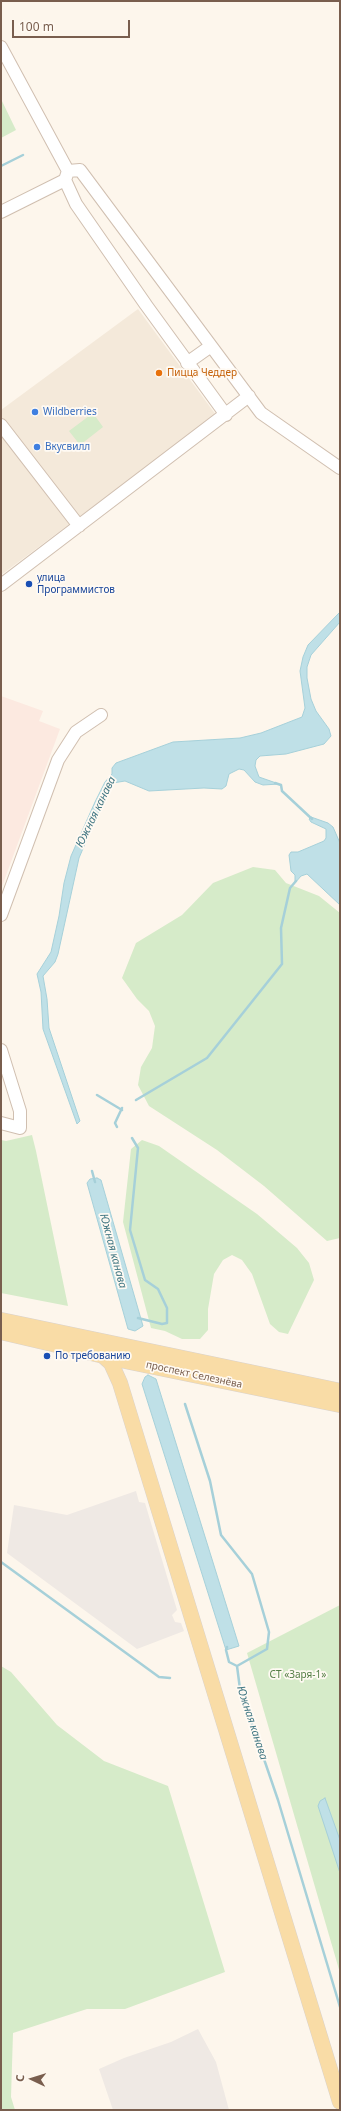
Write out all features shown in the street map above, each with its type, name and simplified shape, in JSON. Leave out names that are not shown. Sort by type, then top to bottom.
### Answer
[{"type":"main road","name":"проспект Селезнёва","points":[[1,1320],[340,1391]]},
{"type":"main road","name":"проспект Селезнёва","points":[[1,1332],[130,1362],[340,1405]]},
{"type":"main road","points":[[102,1355],[111,1363],[119,1379],[340,2102]]},
{"type":"main road","points":[[119,1379],[123,1367],[130,1362]]},
{"type":"street","points":[[1,47],[71,174],[211,346],[261,413],[340,468]]},
{"type":"street","points":[[1,212],[71,174]]},
{"type":"street","points":[[71,174],[76,204],[187,363],[226,415]]},
{"type":"street","points":[[187,363],[211,346]]},
{"type":"street","points":[[1,585],[249,396]]},
{"type":"street","points":[[1,425],[79,526]]},
{"type":"street","points":[[1,915],[58,760],[76,732],[101,715]]},
{"type":"street","points":[[1,1050],[20,1111],[20,1128],[1,1123]]},
{"type":"shaded area","points":[[138,309],[216,415],[1,575],[1,410]]},
{"type":"shaded area","points":[[1,696],[43,711],[39,721],[60,729],[1,889]]},
{"type":"shaded area","points":[[136,1491],[139,1502],[145,1503],[177,1610],[172,1615],[175,1622],[181,1623],[184,1631],[137,1649],[7,1553],[14,1505],[67,1515]]},
{"type":"shaded area","points":[[198,2029],[216,2062],[229,2110],[113,2110],[99,2069],[124,2058],[171,2042]]},
{"type":"green space","points":[[1,99],[16,130],[1,138]]},
{"type":"green space","points":[[93,413],[103,427],[80,445],[69,431]]},
{"type":"green space","points":[[253,867],[275,870],[286,883],[319,896],[340,913],[340,1238],[327,1241],[264,1186],[217,1150],[149,1106],[138,1085],[141,1067],[152,1048],[155,1026],[149,1011],[137,999],[122,978],[136,943],[182,915],[213,883]]},
{"type":"green space","points":[[32,1135],[68,1306],[1,1293],[1,1140],[6,1141]]},
{"type":"green space","points":[[142,1140],[159,1146],[257,1214],[297,1248],[309,1263],[314,1280],[288,1334],[279,1332],[270,1324],[252,1274],[242,1260],[232,1255],[223,1260],[214,1274],[208,1309],[208,1330],[200,1339],[182,1339],[165,1331],[151,1328],[123,1222],[131,1149]]},
{"type":"green space","name":"СТ «Заря-1»","points":[[340,1605],[340,1973],[247,1653]]},
{"type":"green space","points":[[1,1666],[11,1672],[57,1725],[104,1761],[168,1786],[225,1972],[125,2009],[87,2009],[13,2033],[11,2097],[15,2110],[1,2110]]},
{"type":"water","points":[[340,612],[340,622],[311,655],[307,667],[307,678],[311,699],[316,711],[329,729],[331,736],[324,744],[286,754],[260,756],[256,760],[255,766],[259,777],[279,784],[263,785],[255,782],[244,770],[239,769],[229,774],[226,786],[222,789],[204,788],[149,791],[125,781],[113,783],[109,787],[79,858],[58,954],[55,962],[43,976],[47,999],[49,1028],[80,1121],[77,1124],[43,1029],[41,992],[37,974],[51,952],[64,883],[71,856],[105,782],[112,774],[112,768],[116,763],[173,742],[240,738],[261,733],[302,717],[305,708],[300,671],[303,657],[308,645]]},
{"type":"water","points":[[311,817],[328,823],[333,827],[340,843],[340,905],[307,874],[301,876],[295,883],[295,875],[291,871],[289,855],[291,852],[298,852],[324,841],[326,838],[326,829],[311,822],[309,819]]},
{"type":"water","points":[[97,1178],[101,1180],[143,1326],[135,1331],[128,1329],[87,1183],[90,1179]]},
{"type":"water","points":[[148,1375],[156,1379],[239,1646],[226,1650],[142,1384],[145,1377]]},
{"type":"water","points":[[325,1798],[340,1840],[340,1873],[318,1806],[320,1801]]},
{"type":"waterway","points":[[1,166],[23,155]]},
{"type":"waterway","points":[[275,783],[281,785],[282,791],[312,819]]},
{"type":"waterway","points":[[136,1100],[207,1058],[282,964],[281,928],[290,888],[296,881]]},
{"type":"waterway","points":[[97,1095],[122,1110]]},
{"type":"waterway","points":[[117,1127],[115,1123],[122,1108]]},
{"type":"waterway","points":[[132,1138],[138,1148],[130,1230],[145,1280],[158,1289],[167,1308],[167,1323],[162,1324],[138,1318]]},
{"type":"waterway","name":"Южная канава","points":[[92,1171],[95,1182]]},
{"type":"waterway","points":[[185,1404],[210,1481],[221,1535],[252,1574],[269,1632],[267,1649],[237,1666]]},
{"type":"waterway","points":[[1,1562],[159,1677],[170,1678]]},
{"type":"waterway","name":"Южная канава","points":[[227,1647],[226,1650],[229,1662],[237,1666],[240,1689],[278,1800],[340,2007]]},
{"type":"place","name":"Пицца Чеддер","points":[[159,373]]},
{"type":"place","name":"Wildberries","points":[[35,412]]},
{"type":"place","name":"Вкусвилл","points":[[37,447]]},
{"type":"place","name":"улица Программистов","points":[[29,584]]},
{"type":"place","name":"По требованию","points":[[47,1356]]}]
